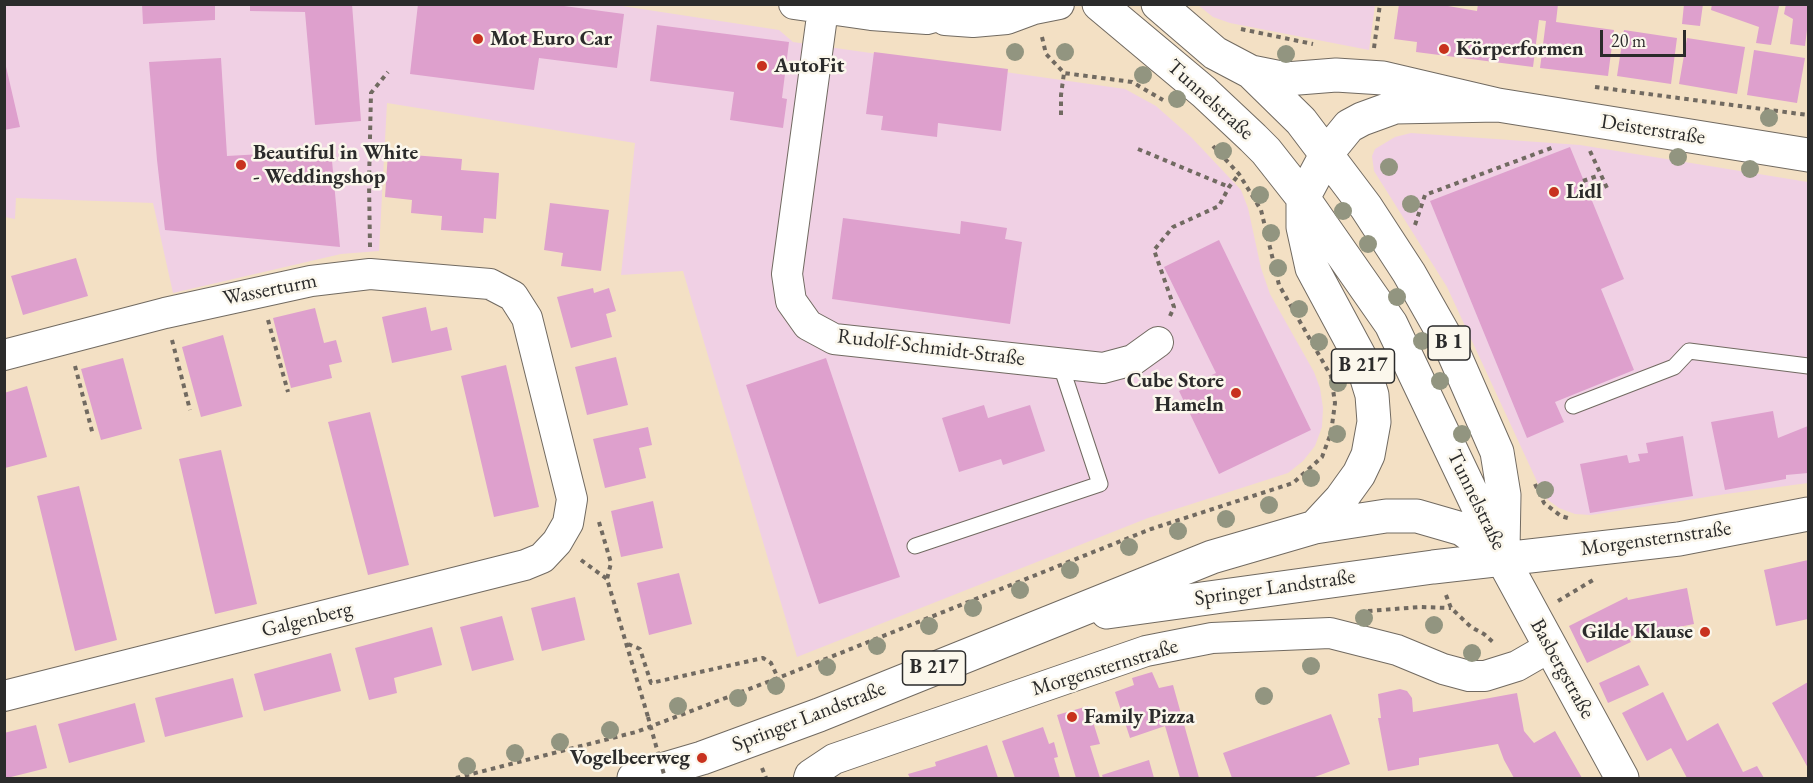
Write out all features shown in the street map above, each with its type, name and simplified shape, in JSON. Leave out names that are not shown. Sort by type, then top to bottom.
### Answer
[{"type":"main road","name":"Tunnelstraße","points":[[1099,4],[1204,92],[1266,151],[1303,198],[1391,324],[1502,558]]},
{"type":"main road","name":"Tunnelstraße","points":[[1158,4],[1215,53],[1251,72],[1301,120],[1366,207],[1403,264],[1451,347],[1497,452],[1504,495],[1502,558]]},
{"type":"main road","name":"Deisterstraße","points":[[1251,72],[1286,79],[1336,75],[1383,78],[1498,105],[1809,155]]},
{"type":"main road","name":"Deisterstraße","points":[[1303,198],[1327,153],[1349,126],[1362,119],[1395,107],[1498,105]]},
{"type":"main road","name":"B 217","points":[[1303,198],[1303,227],[1312,268],[1361,359],[1372,395],[1374,422],[1368,455],[1359,474],[1341,500],[1315,527]]},
{"type":"main road","name":"Morgensternstraße","points":[[1502,558],[1688,537],[1809,513]]},
{"type":"main road","name":"B 217","points":[[1315,527],[1386,516],[1417,516],[1462,529],[1502,558]]},
{"type":"main road","name":"Springer Landstraße","points":[[634,778],[702,758],[808,719],[1212,557],[1315,527]]},
{"type":"main road","name":"Springer Landstraße","points":[[1049,621],[1186,600],[1502,558]]},
{"type":"main road","name":"Basbergstraße","points":[[1502,558],[1623,778]]},
{"type":"street","points":[[871,15],[900,4]]},
{"type":"street","points":[[927,19],[961,10],[971,4]]},
{"type":"street","points":[[808,7],[871,15],[973,22],[1007,19],[1046,7]]},
{"type":"street","name":"Rudolf-Schmidt-Straße","points":[[808,7],[787,274],[791,301],[808,325],[834,339],[1103,368],[1133,360],[1158,342]]},
{"type":"street","name":"Wasserturm","points":[[4,355],[260,291],[311,281],[370,274],[490,284],[513,296],[527,318]]},
{"type":"street","name":"Galgenberg","points":[[4,696],[525,566],[542,558],[557,542],[568,523],[572,499],[527,318]]},
{"type":"street","name":"Morgensternstraße","points":[[809,778],[834,759],[1146,651],[1212,638],[1330,633],[1397,650],[1443,669],[1469,676],[1485,676],[1517,666],[1550,647]]},
{"type":"lane","points":[[1573,406],[1674,367],[1689,351],[1808,365]]},
{"type":"lane","points":[[915,546],[1100,484],[1060,363]]},
{"type":"path","points":[[1370,77],[1380,4]]},
{"type":"path","points":[[1046,7],[1046,54],[1064,74],[1132,82],[1168,104]]},
{"type":"path","points":[[1238,29],[1314,45]]},
{"type":"path","points":[[370,274],[371,93],[388,72]]},
{"type":"path","points":[[1061,115],[1064,74]]},
{"type":"path","points":[[456,778],[636,732],[778,678],[1151,529],[1293,483],[1322,457],[1332,432],[1335,403],[1331,375],[1279,285],[1261,210],[1239,174],[1210,143]]},
{"type":"path","points":[[1414,229],[1425,195],[1556,146]]},
{"type":"path","points":[[1138,149],[1229,188]]},
{"type":"path","points":[[1158,342],[1174,307],[1154,250],[1173,227],[1219,206],[1239,174]]},
{"type":"path","points":[[1584,181],[1600,175]]},
{"type":"path","points":[[260,291],[288,392]]},
{"type":"path","points":[[165,314],[190,410]]},
{"type":"path","points":[[68,339],[93,435]]},
{"type":"path","points":[[1530,474],[1544,503],[1561,516],[1574,520]]},
{"type":"path","points":[[572,499],[597,516],[610,563],[607,579],[628,643],[665,778]]},
{"type":"path","points":[[557,542],[607,579]]},
{"type":"path","points":[[1433,567],[1452,608],[1471,627],[1484,634],[1495,644]]},
{"type":"path","points":[[1533,616],[1600,577]]},
{"type":"path","points":[[628,643],[640,649],[651,683],[763,658],[771,663],[778,678]]},
{"type":"shaded area","points":[[609,4],[779,30],[793,42],[1125,89],[1156,106],[1191,137],[1241,190],[1248,208],[1261,268],[1270,294],[1314,372],[1320,388],[1323,408],[1322,427],[1315,446],[1303,461],[1288,473],[1148,518],[797,657],[683,271],[621,275],[635,143],[387,103],[379,251],[341,254],[173,293],[153,203],[16,198],[15,219],[5,217],[5,5]]},
{"type":"shaded area","points":[[1198,5],[1375,5],[1369,50],[1230,23],[1213,17]]},
{"type":"shaded area","points":[[1411,133],[1580,145],[1808,182],[1808,483],[1591,515],[1575,514],[1559,508],[1548,500],[1540,488],[1447,287],[1374,171],[1372,156],[1375,149],[1395,137]]},
{"type":"building","points":[[142,4],[215,4],[215,20],[143,24]]},
{"type":"building","points":[[250,4],[352,4],[361,121],[315,125],[305,12],[250,11]]},
{"type":"building","points":[[418,4],[549,4],[624,14],[617,68],[539,58],[534,90],[410,74]]},
{"type":"building","points":[[1399,4],[1448,4],[1448,6],[1477,11],[1478,4],[1558,4],[1556,22],[1614,30],[1608,76],[1540,68],[1546,21],[1539,20],[1533,67],[1416,52],[1417,42],[1394,39]]},
{"type":"building","points":[[1684,4],[1703,4],[1700,26],[1682,24]]},
{"type":"building","points":[[1712,4],[1779,6],[1771,45],[1756,43],[1759,27],[1711,10]]},
{"type":"building","points":[[1786,4],[1808,4],[1805,46],[1790,44],[1793,19],[1784,14]]},
{"type":"building","points":[[657,25],[789,42],[782,98],[787,99],[783,128],[730,120],[734,92],[650,81]]},
{"type":"building","points":[[1624,30],[1677,38],[1671,84],[1617,76]]},
{"type":"building","points":[[1687,38],[1745,47],[1737,94],[1679,84]]},
{"type":"building","points":[[1754,50],[1805,58],[1797,103],[1747,95]]},
{"type":"building","points":[[874,52],[1008,69],[1001,131],[938,123],[937,137],[881,130],[883,116],[866,114]]},
{"type":"building","points":[[4,58],[20,127],[4,130]]},
{"type":"building","points":[[221,58],[227,156],[331,150],[340,247],[165,230],[149,62]]},
{"type":"building","points":[[1570,147],[1624,279],[1601,289],[1634,370],[1555,402],[1564,422],[1527,438],[1430,201]]},
{"type":"building","points":[[388,153],[462,159],[461,170],[499,173],[496,219],[484,218],[483,233],[441,230],[442,216],[411,213],[412,200],[385,197]]},
{"type":"building","points":[[550,203],[609,210],[601,271],[561,266],[563,253],[544,250]]},
{"type":"building","points":[[843,218],[960,234],[961,221],[1007,228],[1005,239],[1022,242],[1010,324],[832,299]]},
{"type":"building","points":[[1219,240],[1311,430],[1219,474],[1179,391],[1216,373],[1164,267]]},
{"type":"building","points":[[76,258],[88,296],[23,315],[11,276]]},
{"type":"building","points":[[593,288],[594,293],[609,288],[616,311],[606,314],[612,337],[571,348],[557,297]]},
{"type":"building","points":[[426,307],[431,331],[447,327],[452,350],[392,363],[382,317]]},
{"type":"building","points":[[315,308],[324,343],[336,340],[342,362],[329,365],[332,378],[291,388],[273,318]]},
{"type":"building","points":[[223,335],[242,406],[201,417],[182,347]]},
{"type":"building","points":[[616,357],[628,405],[587,415],[575,367]]},
{"type":"building","points":[[123,358],[142,429],[101,440],[81,369]]},
{"type":"building","points":[[826,358],[900,577],[819,604],[746,385]]},
{"type":"building","points":[[506,365],[539,507],[494,517],[461,376]]},
{"type":"building","points":[[27,386],[47,457],[5,468],[4,393]]},
{"type":"building","points":[[984,405],[988,418],[1030,405],[1045,451],[1003,465],[1001,459],[959,472],[942,418]]},
{"type":"building","points":[[1773,411],[1778,438],[1808,426],[1808,473],[1786,475],[1786,479],[1725,490],[1711,422]]},
{"type":"building","points":[[370,412],[409,565],[368,575],[328,422]]},
{"type":"building","points":[[648,427],[652,445],[639,448],[646,478],[605,488],[593,439]]},
{"type":"building","points":[[1683,436],[1693,496],[1590,513],[1580,464],[1627,455],[1629,463],[1640,461],[1638,454],[1648,453],[1646,443]]},
{"type":"building","points":[[221,450],[257,604],[215,614],[179,459]]},
{"type":"building","points":[[79,486],[117,640],[75,651],[37,496]]},
{"type":"building","points":[[653,501],[663,548],[621,557],[611,511]]},
{"type":"building","points":[[1808,560],[1808,619],[1776,626],[1764,570]]},
{"type":"building","points":[[679,573],[692,624],[649,635],[637,583]]},
{"type":"building","points":[[1687,588],[1694,624],[1628,637],[1631,642],[1587,663],[1569,626],[1627,597],[1628,600]]},
{"type":"building","points":[[575,597],[585,640],[542,651],[531,608]]},
{"type":"building","points":[[502,616],[514,660],[472,671],[460,627]]},
{"type":"building","points":[[432,627],[442,665],[394,678],[397,693],[369,700],[355,648]]},
{"type":"building","points":[[331,653],[341,691],[264,711],[254,674]]},
{"type":"building","points":[[1639,665],[1649,685],[1608,703],[1599,683]]},
{"type":"building","points":[[1152,672],[1159,688],[1173,685],[1199,778],[1180,778],[1165,726],[1130,738],[1115,692],[1134,685],[1132,678]]},
{"type":"building","points":[[233,678],[243,717],[165,737],[155,698]]},
{"type":"building","points":[[1808,682],[1808,768],[1772,703]]},
{"type":"building","points":[[1400,689],[1407,691],[1412,698],[1413,712],[1517,693],[1524,731],[1534,743],[1555,731],[1582,778],[1514,778],[1498,744],[1419,758],[1419,765],[1388,771],[1378,718],[1381,718],[1378,694]]},
{"type":"building","points":[[1663,692],[1687,741],[1718,723],[1743,772],[1757,766],[1764,778],[1687,778],[1671,748],[1647,761],[1622,713]]},
{"type":"building","points":[[135,703],[145,742],[69,763],[58,724]]},
{"type":"building","points":[[1088,706],[1100,744],[1090,746],[1100,778],[1076,778],[1057,715]]},
{"type":"building","points":[[1331,714],[1350,764],[1312,778],[1232,778],[1223,753]]},
{"type":"building","points":[[36,725],[47,768],[7,778],[4,776],[4,733]]},
{"type":"building","points":[[1043,727],[1049,744],[1054,742],[1058,757],[1054,758],[1060,778],[1015,778],[1002,741]]},
{"type":"building","points":[[987,745],[998,778],[910,778],[908,774],[936,766],[935,762]]},
{"type":"building","points":[[1149,760],[1154,778],[1103,778],[1102,775]]},
{"type":"place","name":"Mot Euro Car","points":[[478,39]]},
{"type":"place","name":"Körperformen","points":[[1444,49]]},
{"type":"place","name":"AutoFit","points":[[762,66]]},
{"type":"place","name":"Beautiful in White - Weddingshop","points":[[241,165]]},
{"type":"place","name":"Lidl","points":[[1554,192]]},
{"type":"place","name":"Cube Store Hameln","points":[[1236,393]]},
{"type":"place","name":"Gilde Klause","points":[[1705,632]]},
{"type":"place","name":"Family Pizza","points":[[1072,717]]},
{"type":"place","name":"Vogelbeerweg","points":[[702,758]]}]
